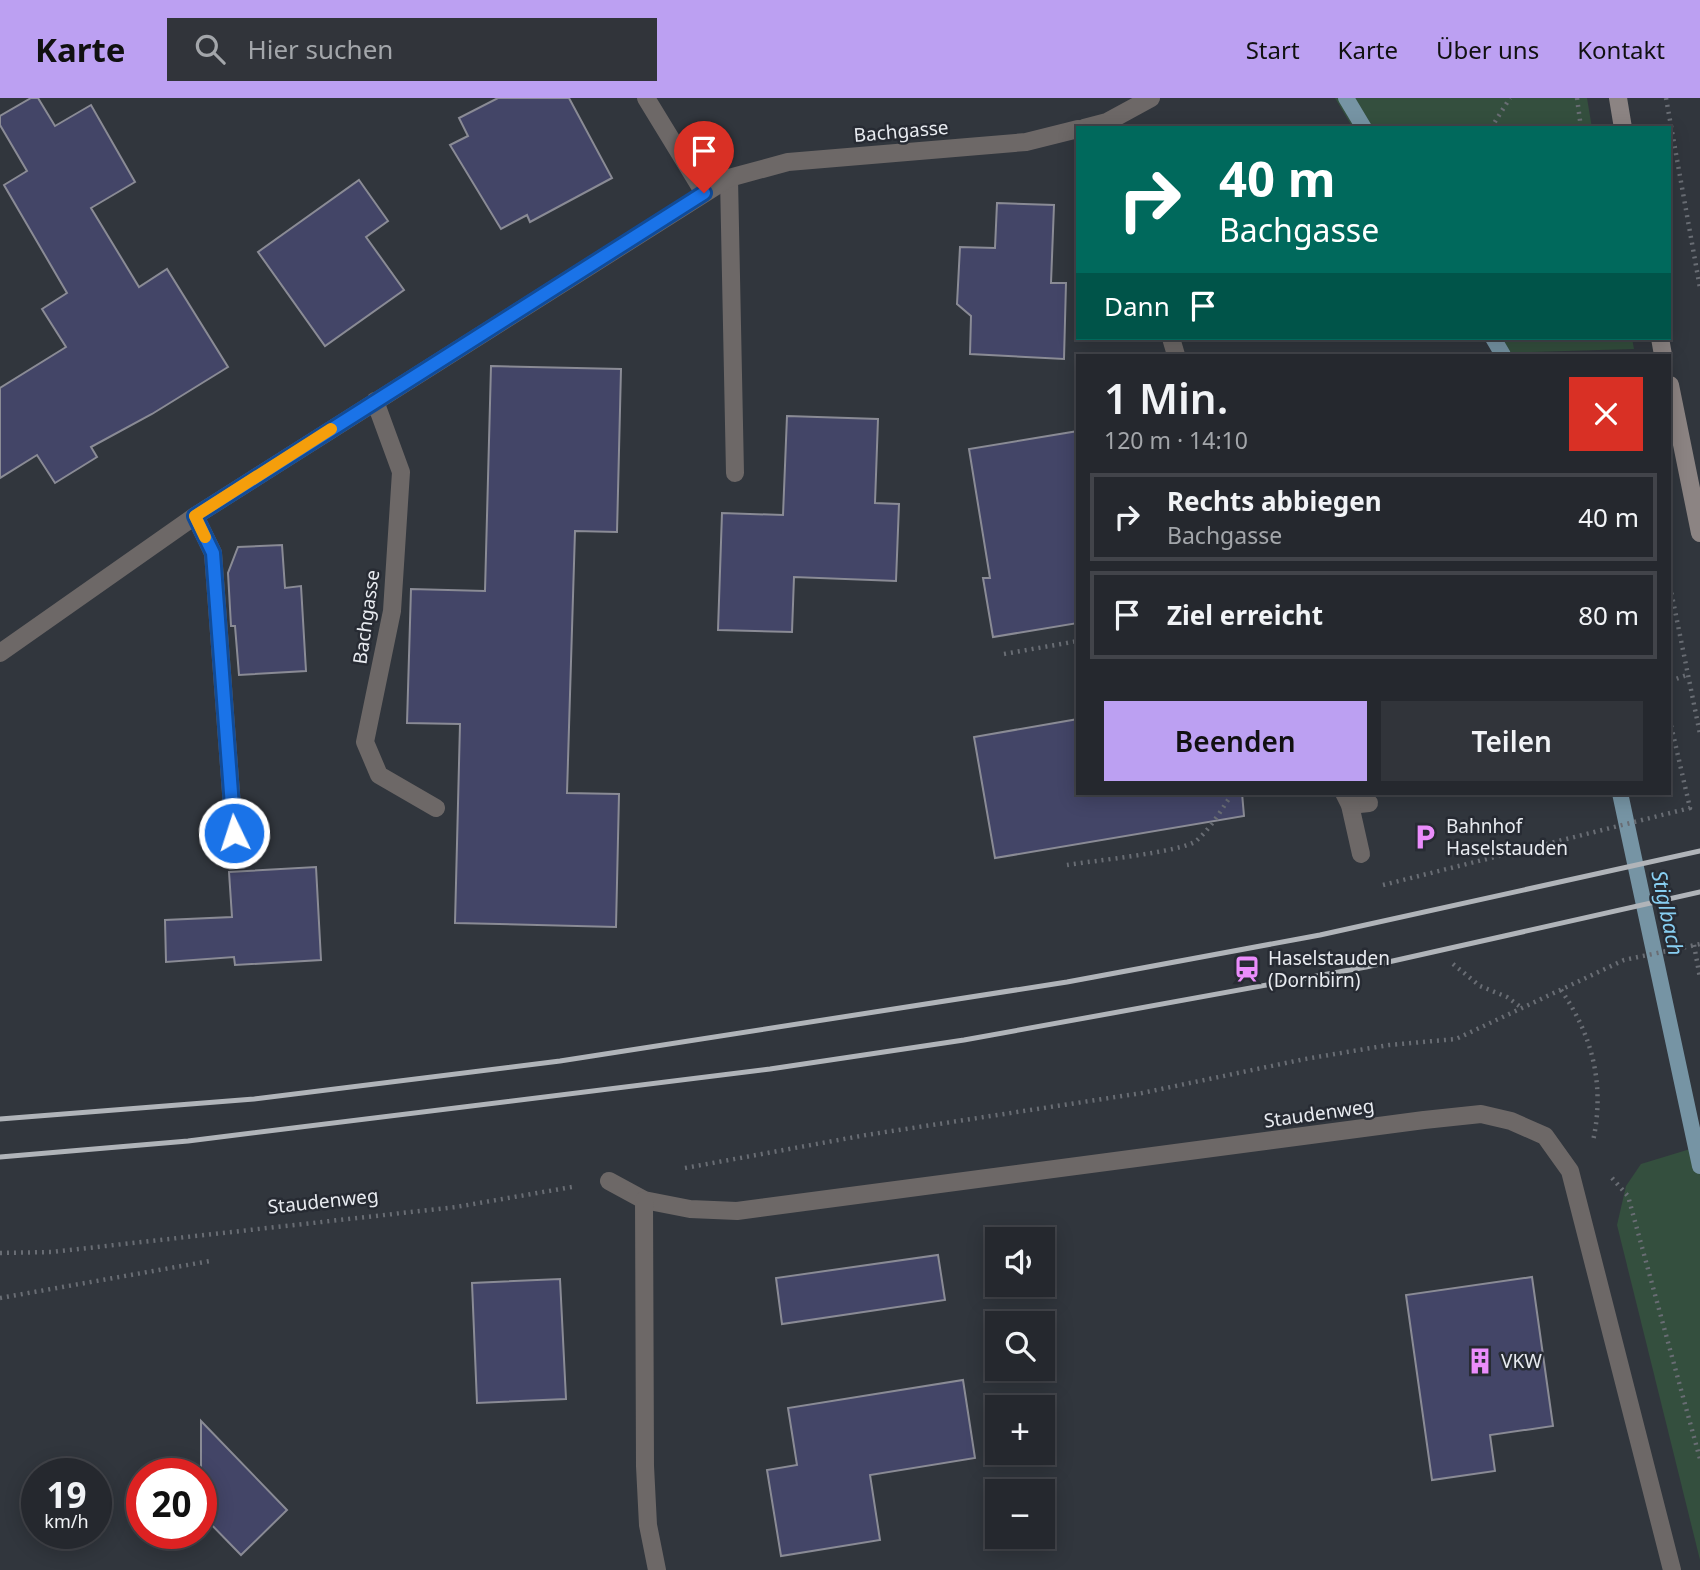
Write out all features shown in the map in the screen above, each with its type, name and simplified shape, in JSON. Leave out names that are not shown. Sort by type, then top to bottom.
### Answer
[{"type":"main road","points":[[1618,98],[1623,126]]},
{"type":"main road","points":[[1671,390],[1700,533]]},
{"type":"street","points":[[646,98],[704,193]]},
{"type":"street","points":[[1108,125],[1151,98]]},
{"type":"street","name":"Bachgasse","points":[[0,653],[195,516],[729,178],[788,162],[1026,142],[1076,130]]},
{"type":"street","points":[[729,178],[735,473]]},
{"type":"street","name":"Bachgasse","points":[[375,401],[401,472],[392,611],[365,742],[379,775],[436,808]]},
{"type":"street","points":[[195,516],[213,553],[234,833]]},
{"type":"street","points":[[1361,854],[1347,799],[1369,803]]},
{"type":"street","name":"Staudenweg","points":[[609,1181],[644,1200],[690,1209],[737,1211],[1481,1114],[1511,1121],[1545,1136],[1570,1171],[1672,1570]]},
{"type":"street","points":[[644,1200],[645,1466],[648,1525],[656,1570]]},
{"type":"path","points":[[1493,126],[1510,98]]},
{"type":"path","points":[[1577,98],[1581,126]]},
{"type":"path","points":[[1666,98],[1700,288]]},
{"type":"path","points":[[1671,591],[1700,734]]},
{"type":"path","points":[[1004,654],[1076,641]]},
{"type":"path","points":[[1671,681],[1687,675]]},
{"type":"path","points":[[1382,885],[1690,808],[1671,725]]},
{"type":"path","points":[[1067,865],[1184,847],[1194,842],[1220,812],[1230,795]]},
{"type":"path","points":[[677,1170],[866,1135],[1142,1093],[1388,1045],[1456,1039],[1624,960],[1697,945],[1700,978]]},
{"type":"path","points":[[1453,964],[1480,986],[1507,997],[1522,1008]]},
{"type":"path","points":[[1561,990],[1577,1012],[1595,1060],[1598,1117],[1590,1154],[1570,1171]]},
{"type":"path","points":[[1590,1154],[1628,1196],[1700,1459]]},
{"type":"path","name":"Staudenweg","points":[[0,1253],[52,1252],[456,1207],[609,1181]]},
{"type":"path","points":[[0,1298],[210,1261]]},
{"type":"green space","points":[[1335,98],[1587,98],[1592,126],[1352,126]]},
{"type":"green space","points":[[1486,340],[1632,340],[1634,349],[1494,353]]},
{"type":"green space","points":[[1700,1146],[1700,1560],[1617,1225],[1626,1186],[1641,1164]]},
{"type":"building","points":[[31,98],[38,98],[55,126],[91,105],[135,182],[91,208],[139,287],[167,269],[228,367],[152,414],[91,447],[97,457],[55,483],[37,455],[0,478],[0,388],[66,347],[42,309],[67,293],[4,185],[27,171],[0,125],[0,116]]},
{"type":"building","points":[[498,98],[569,98],[612,178],[530,222],[527,215],[501,229],[450,145],[468,136],[459,118]]},
{"type":"building","points":[[359,180],[388,221],[366,237],[404,290],[325,346],[258,252]]},
{"type":"building","points":[[997,203],[1054,205],[1051,283],[1066,283],[1064,359],[970,354],[971,316],[957,304],[960,247],[995,248]]},
{"type":"building","points":[[491,366],[621,369],[617,532],[575,531],[567,793],[619,794],[616,927],[455,923],[460,724],[407,723],[411,589],[485,591]]},
{"type":"building","points":[[787,416],[878,419],[875,503],[899,504],[896,581],[794,577],[792,632],[718,630],[722,513],[783,515]]},
{"type":"building","points":[[1076,431],[1076,623],[993,637],[983,578],[990,578],[969,449]]},
{"type":"building","points":[[282,545],[285,588],[301,586],[306,671],[239,675],[235,626],[231,626],[228,573],[238,547]]},
{"type":"building","points":[[1076,719],[1076,795],[1242,795],[1244,816],[995,858],[974,737]]},
{"type":"building","points":[[316,867],[321,960],[235,965],[234,957],[166,962],[165,920],[232,917],[229,872]]},
{"type":"building","points":[[938,1255],[945,1300],[782,1324],[776,1278]]},
{"type":"building","name":"VKW","points":[[1532,1277],[1553,1426],[1490,1435],[1495,1471],[1432,1480],[1406,1295]]},
{"type":"building","points":[[560,1279],[566,1399],[477,1403],[472,1283]]},
{"type":"building","points":[[963,1380],[975,1458],[870,1475],[880,1540],[781,1556],[767,1470],[797,1465],[788,1408]]},
{"type":"building","points":[[201,1421],[287,1510],[241,1555],[217,1530],[217,1458],[201,1458]]},
{"type":"waterway","name":"Stiglbach","points":[[1346,98],[1363,126]]},
{"type":"waterway","name":"Stiglbach","points":[[1494,340],[1502,354]]},
{"type":"waterway","name":"Stiglbach","points":[[1620,795],[1700,1166]]},
{"type":"railway","points":[[0,1119],[254,1099],[560,1061],[1067,982],[1320,935],[1700,851]]},
{"type":"railway","points":[[0,1157],[188,1141],[770,1069],[964,1040],[1366,967],[1700,892]]},
{"type":"slow traffic","points":[[205,537],[195,516],[331,429]]},
{"type":"place","name":"Bahnhof Haselstauden","points":[[1425,837]]},
{"type":"place","name":"Haselstauden (Dornbirn)","points":[[1247,969]]},
{"type":"place","name":"VKW","points":[[1480,1361]]},
{"type":"route","points":[[234,833],[213,553],[195,516],[704,193]]}]
